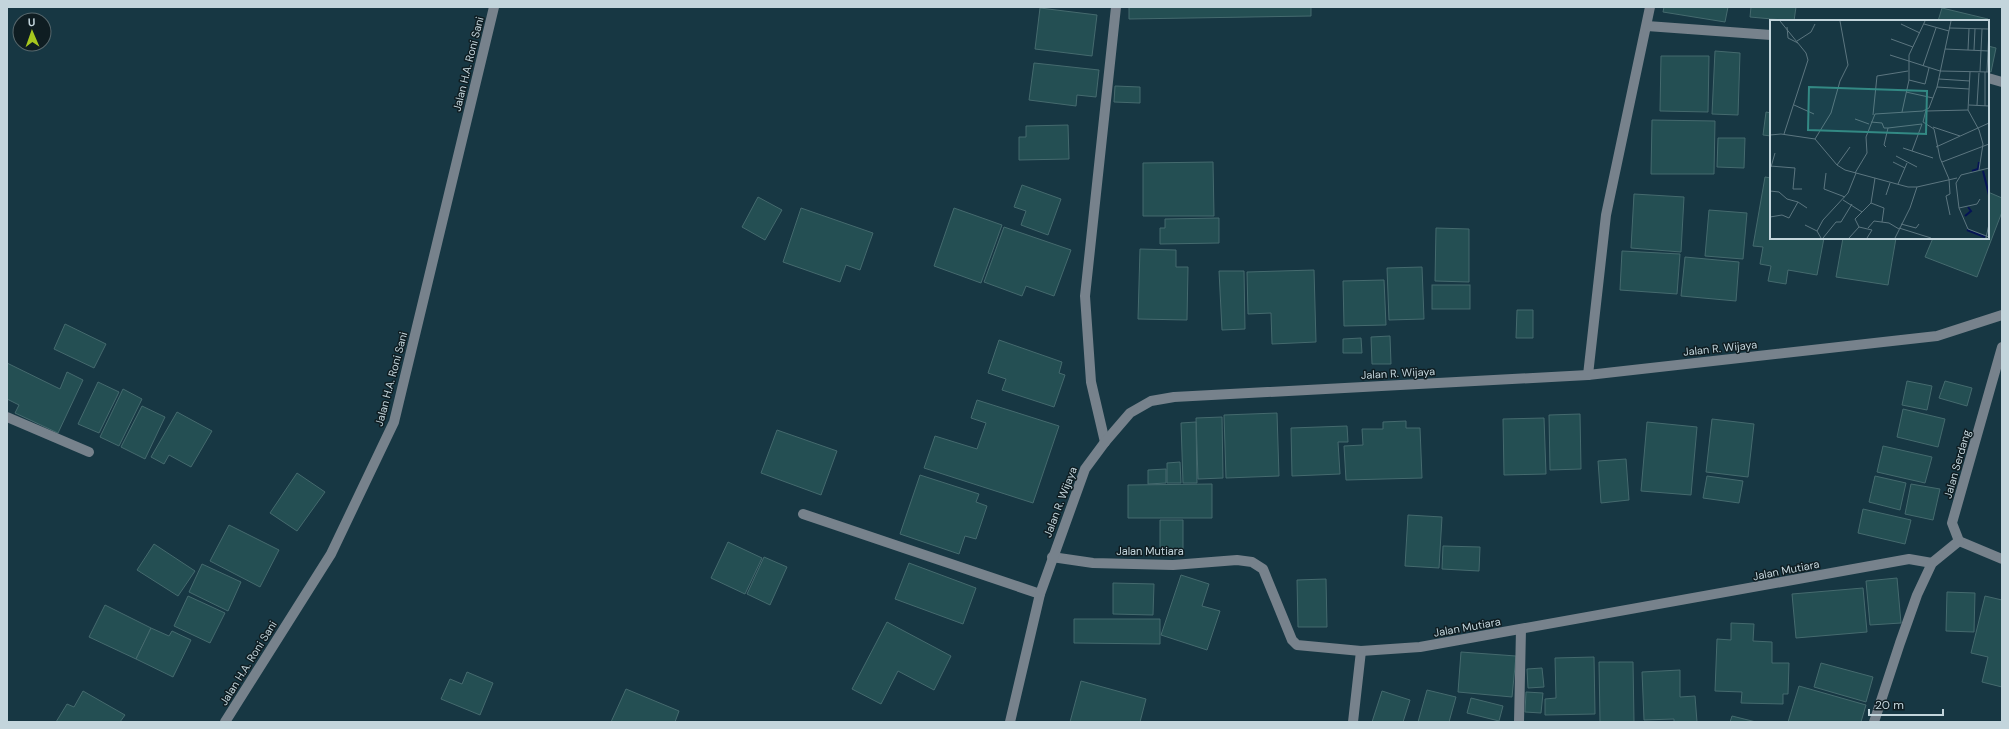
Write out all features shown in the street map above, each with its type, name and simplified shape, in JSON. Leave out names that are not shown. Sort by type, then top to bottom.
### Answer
[{"type":"street","name":"Jalan H.A. Roni Sani","points":[[225,722],[331,554],[394,422],[494,7]]},
{"type":"street","points":[[1105,442],[1091,382],[1085,296],[1116,7]]},
{"type":"street","points":[[1588,375],[1606,215],[1650,7]]},
{"type":"street","points":[[1647,26],[1770,34]]},
{"type":"street","points":[[1989,78],[2002,82]]},
{"type":"street","name":"Jalan R. Wijaya","points":[[1010,722],[1040,594],[1052,557],[1085,469],[1105,442],[1130,413],[1151,401],[1174,397],[1588,375],[1937,336],[2002,315]]},
{"type":"street","name":"Jalan Serdang","points":[[1959,541],[1952,523],[2002,348]]},
{"type":"street","points":[[7,417],[89,452]]},
{"type":"street","points":[[803,514],[1040,594]]},
{"type":"street","points":[[1874,722],[1917,594],[1932,563],[1959,541],[2002,559]]},
{"type":"street","name":"Jalan Mutiara","points":[[1052,557],[1093,563],[1173,565],[1237,560],[1252,562],[1263,569],[1292,640],[1297,645],[1361,651],[1420,647],[1910,559],[1932,563]]},
{"type":"street","points":[[1519,722],[1521,629]]},
{"type":"street","points":[[1353,722],[1361,651]]},
{"type":"building","points":[[1129,7],[1311,7],[1311,16],[1129,19]]},
{"type":"building","points":[[1664,7],[1728,7],[1725,22],[1663,12]]},
{"type":"building","points":[[1751,7],[1796,7],[1794,20],[1750,17]]},
{"type":"building","points":[[1040,8],[1097,15],[1092,56],[1035,49]]},
{"type":"building","points":[[1942,8],[1988,19],[1988,20],[1938,20]]},
{"type":"building","points":[[1989,46],[1996,48],[1991,72],[1989,71]]},
{"type":"building","points":[[1715,51],[1740,53],[1738,115],[1712,114]]},
{"type":"building","points":[[1661,56],[1709,56],[1708,112],[1660,111]]},
{"type":"building","points":[[1034,63],[1099,70],[1096,97],[1077,95],[1076,106],[1029,100]]},
{"type":"building","points":[[1115,86],[1140,87],[1140,103],[1114,102]]},
{"type":"building","points":[[1766,112],[1770,113],[1770,136],[1763,135]]},
{"type":"building","points":[[1652,120],[1715,121],[1714,174],[1651,174]]},
{"type":"building","points":[[1068,125],[1069,159],[1019,160],[1019,137],[1026,137],[1026,126]]},
{"type":"building","points":[[1718,138],[1745,138],[1744,168],[1717,167]]},
{"type":"building","points":[[1213,162],[1214,216],[1143,216],[1143,163]]},
{"type":"building","points":[[1765,177],[1770,178],[1770,239],[1824,239],[1817,275],[1788,270],[1786,284],[1768,281],[1771,266],[1760,264],[1763,247],[1753,246]]},
{"type":"building","points":[[1022,185],[1061,199],[1048,235],[1021,225],[1026,211],[1014,207]]},
{"type":"building","points":[[1989,192],[2002,198],[2002,212],[1977,277],[1925,257],[1933,239],[1989,239]]},
{"type":"building","points":[[1634,194],[1684,197],[1681,252],[1631,248]]},
{"type":"building","points":[[758,197],[782,210],[765,240],[742,227]]},
{"type":"building","points":[[801,208],[873,233],[860,270],[846,265],[840,282],[783,262]]},
{"type":"building","points":[[954,208],[1002,225],[981,283],[934,266]]},
{"type":"building","points":[[1709,210],[1747,213],[1743,259],[1705,256]]},
{"type":"building","points":[[1219,218],[1219,243],[1160,244],[1160,228],[1165,228],[1165,219]]},
{"type":"building","points":[[1004,227],[1071,250],[1054,296],[1026,286],[1022,296],[984,282]]},
{"type":"building","points":[[1436,228],[1469,229],[1469,282],[1435,281]]},
{"type":"building","points":[[1843,239],[1896,239],[1888,285],[1836,277]]},
{"type":"building","points":[[1140,249],[1176,250],[1176,267],[1188,267],[1187,320],[1138,319]]},
{"type":"building","points":[[1622,251],[1680,254],[1677,294],[1620,290]]},
{"type":"building","points":[[1685,257],[1739,262],[1736,301],[1681,296]]},
{"type":"building","points":[[1422,267],[1424,319],[1389,320],[1387,268]]},
{"type":"building","points":[[1314,270],[1316,342],[1272,344],[1271,313],[1248,314],[1247,272]]},
{"type":"building","points":[[1219,271],[1244,271],[1245,329],[1222,330]]},
{"type":"building","points":[[1384,280],[1386,325],[1344,326],[1343,281]]},
{"type":"building","points":[[1432,285],[1470,285],[1470,309],[1432,309]]},
{"type":"building","points":[[1517,310],[1533,310],[1533,338],[1516,338]]},
{"type":"building","points":[[65,324],[106,344],[94,368],[54,349]]},
{"type":"building","points":[[1390,336],[1391,364],[1372,364],[1371,337]]},
{"type":"building","points":[[1361,338],[1362,353],[1343,353],[1343,339]]},
{"type":"building","points":[[999,340],[1062,362],[1059,373],[1065,375],[1054,407],[1002,390],[1006,379],[988,373]]},
{"type":"building","points":[[7,363],[60,389],[67,372],[83,380],[58,433],[15,413],[19,405],[7,399]]},
{"type":"building","points":[[1907,381],[1932,386],[1927,410],[1902,405]]},
{"type":"building","points":[[1945,381],[1972,388],[1967,406],[1939,398]]},
{"type":"building","points":[[98,382],[119,392],[99,433],[78,424]]},
{"type":"building","points":[[123,389],[142,399],[119,446],[100,437]]},
{"type":"building","points":[[977,400],[1059,426],[1033,503],[924,468],[935,436],[977,449],[986,423],[971,418]]},
{"type":"building","points":[[142,406],[165,417],[145,459],[121,447]]},
{"type":"building","points":[[1903,409],[1945,419],[1938,447],[1897,437]]},
{"type":"building","points":[[177,412],[212,431],[191,467],[169,455],[164,464],[151,457]]},
{"type":"building","points":[[1277,413],[1279,476],[1226,478],[1224,415]]},
{"type":"building","points":[[1580,414],[1581,469],[1550,470],[1549,415]]},
{"type":"building","points":[[1222,417],[1223,478],[1198,479],[1196,418]]},
{"type":"building","points":[[1544,418],[1546,474],[1504,475],[1503,419]]},
{"type":"building","points":[[1712,419],[1754,424],[1748,477],[1706,472]]},
{"type":"building","points":[[1406,421],[1406,428],[1420,428],[1422,478],[1346,480],[1344,446],[1363,445],[1362,429],[1383,429],[1383,422]]},
{"type":"building","points":[[1196,422],[1197,483],[1183,483],[1181,423]]},
{"type":"building","points":[[1647,422],[1697,427],[1691,495],[1641,491]]},
{"type":"building","points":[[1347,426],[1348,442],[1338,442],[1340,474],[1292,476],[1291,428]]},
{"type":"building","points":[[777,430],[837,451],[821,495],[761,473]]},
{"type":"building","points":[[1883,446],[1932,457],[1925,483],[1877,472]]},
{"type":"building","points":[[1626,459],[1629,500],[1601,503],[1598,461]]},
{"type":"building","points":[[1180,462],[1181,483],[1167,483],[1167,463]]},
{"type":"building","points":[[1166,469],[1166,483],[1148,484],[1148,470]]},
{"type":"building","points":[[297,473],[325,492],[297,531],[270,513]]},
{"type":"building","points":[[920,475],[979,494],[976,502],[987,506],[976,539],[965,536],[959,554],[900,534]]},
{"type":"building","points":[[1707,476],[1743,481],[1739,503],[1703,498]]},
{"type":"building","points":[[1875,476],[1906,483],[1900,510],[1869,502]]},
{"type":"building","points":[[1212,484],[1212,518],[1128,518],[1128,485]]},
{"type":"building","points":[[1911,484],[1940,489],[1933,520],[1905,514]]},
{"type":"building","points":[[1863,509],[1911,520],[1905,544],[1858,533]]},
{"type":"building","points":[[1408,515],[1442,517],[1439,568],[1405,566]]},
{"type":"building","points":[[1160,520],[1183,520],[1183,549],[1160,550]]},
{"type":"building","points":[[229,525],[279,550],[260,587],[210,561]]},
{"type":"building","points":[[728,542],[762,558],[745,594],[711,578]]},
{"type":"building","points":[[154,544],[195,571],[178,596],[137,570]]},
{"type":"building","points":[[1443,546],[1480,547],[1479,571],[1442,569]]},
{"type":"building","points":[[764,557],[787,567],[770,605],[747,594]]},
{"type":"building","points":[[909,563],[976,588],[963,624],[895,599]]},
{"type":"building","points":[[202,564],[241,582],[228,611],[189,592]]},
{"type":"building","points":[[1181,575],[1209,584],[1202,606],[1220,611],[1207,650],[1161,635]]},
{"type":"building","points":[[1897,578],[1901,623],[1870,625],[1866,581]]},
{"type":"building","points":[[1326,579],[1327,627],[1298,627],[1297,580]]},
{"type":"building","points":[[1113,583],[1154,584],[1153,615],[1113,614]]},
{"type":"building","points":[[1863,588],[1867,632],[1796,638],[1792,594]]},
{"type":"building","points":[[1947,592],[1975,593],[1974,632],[1946,631]]},
{"type":"building","points":[[188,596],[225,613],[210,643],[174,626]]},
{"type":"building","points":[[1985,596],[2002,600],[2002,687],[1982,682],[1988,657],[1971,653]]},
{"type":"building","points":[[105,605],[151,628],[136,659],[89,637]]},
{"type":"building","points":[[1074,619],[1160,619],[1160,644],[1074,643]]},
{"type":"building","points":[[887,622],[951,656],[934,690],[898,671],[881,704],[852,689]]},
{"type":"building","points":[[1731,623],[1754,624],[1753,641],[1772,642],[1772,663],[1789,663],[1788,694],[1783,694],[1783,704],[1741,703],[1742,692],[1715,691],[1717,639],[1731,640]]},
{"type":"building","points":[[151,628],[169,636],[172,631],[191,640],[173,677],[136,659]]},
{"type":"building","points":[[1461,652],[1516,656],[1512,697],[1458,692]]},
{"type":"building","points":[[1594,657],[1595,714],[1545,715],[1545,699],[1556,698],[1555,658]]},
{"type":"building","points":[[1599,662],[1633,662],[1634,722],[1600,722]]},
{"type":"building","points":[[1821,663],[1873,677],[1866,702],[1814,687]]},
{"type":"building","points":[[1542,668],[1544,687],[1528,688],[1527,669]]},
{"type":"building","points":[[1680,670],[1680,697],[1695,696],[1697,722],[1674,722],[1674,719],[1644,720],[1642,672]]},
{"type":"building","points":[[467,672],[493,683],[480,715],[441,699],[450,679],[462,684]]},
{"type":"building","points":[[1081,681],[1146,699],[1140,722],[1070,722]]},
{"type":"building","points":[[1799,686],[1866,705],[1861,722],[1788,722]]},
{"type":"building","points":[[626,689],[679,711],[675,722],[611,722]]},
{"type":"building","points":[[1427,690],[1456,697],[1449,722],[1418,722]]},
{"type":"building","points":[[83,691],[125,715],[120,722],[56,722],[67,704],[74,707]]},
{"type":"building","points":[[1382,691],[1410,700],[1403,722],[1372,722]]},
{"type":"building","points":[[1526,692],[1543,693],[1541,713],[1525,712]]},
{"type":"building","points":[[1471,698],[1503,706],[1499,721],[1467,713]]},
{"type":"building","points":[[1732,716],[1756,722],[1730,722]]}]
